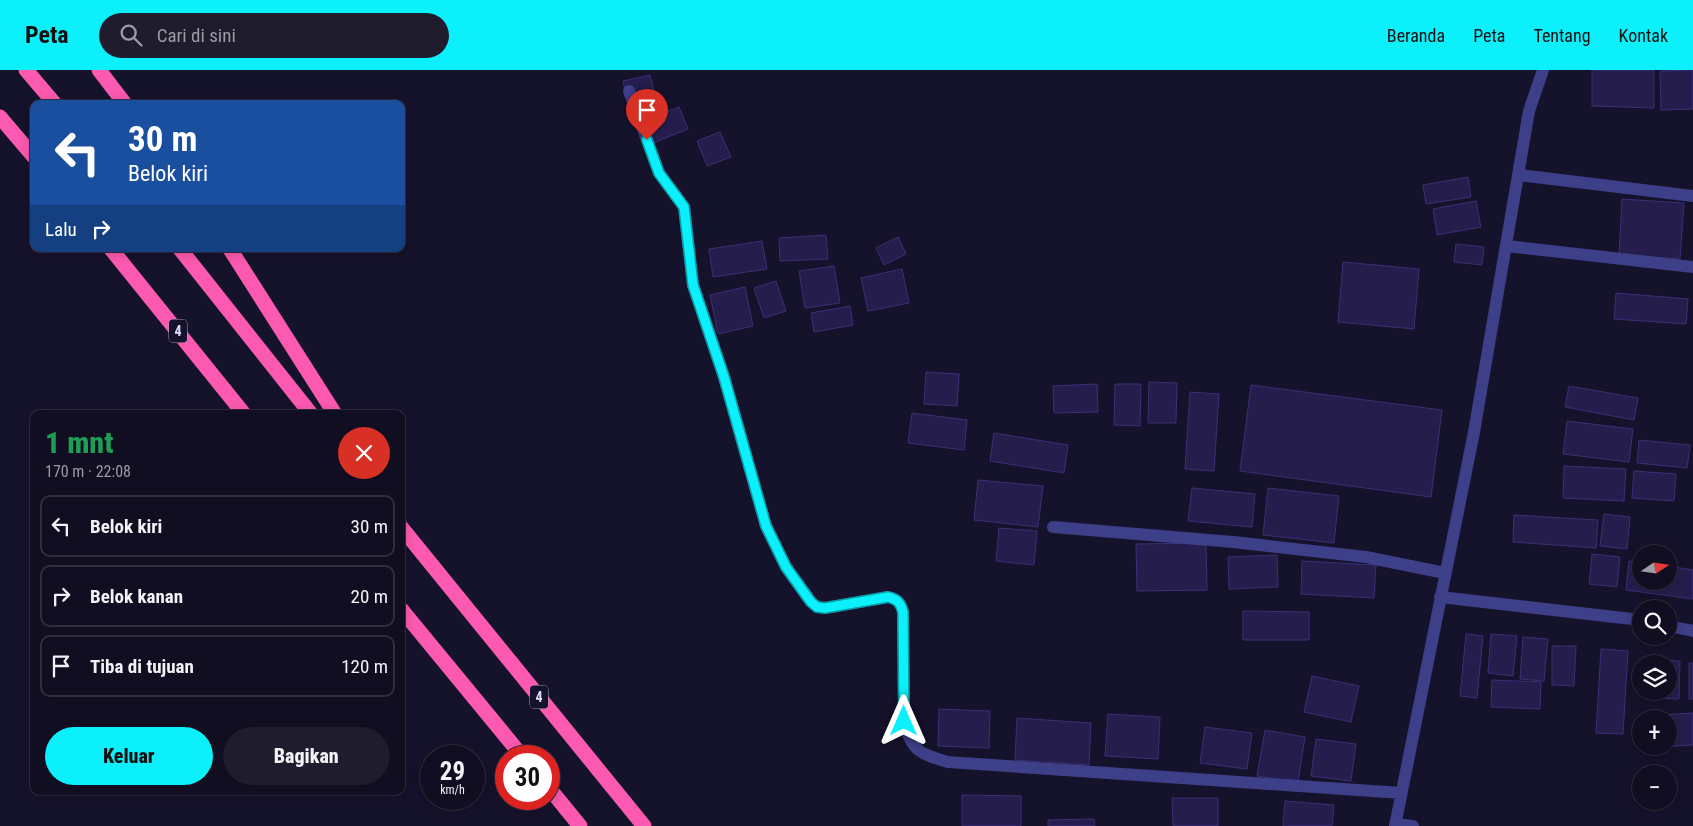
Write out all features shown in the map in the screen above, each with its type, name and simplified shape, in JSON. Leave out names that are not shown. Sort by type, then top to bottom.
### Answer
[{"type":"highway","points":[[26,70],[52,100]]},
{"type":"highway","points":[[99,70],[122,100]]},
{"type":"highway","points":[[0,117],[30,152]]},
{"type":"highway","name":"4","points":[[113,252],[241,410]]},
{"type":"highway","points":[[182,252],[308,410]]},
{"type":"highway","points":[[232,252],[332,410]]},
{"type":"highway","points":[[405,524],[433,567]]},
{"type":"highway","name":"4","points":[[405,532],[644,826]]},
{"type":"highway","points":[[405,614],[513,745]]},
{"type":"highway","points":[[560,801],[580,826]]},
{"type":"street","points":[[1413,826],[1395,825],[1474,432],[1529,111],[1543,70]]},
{"type":"street","points":[[628,91],[659,173],[684,207],[693,285],[724,377],[766,526],[786,567],[811,602],[817,607],[825,608],[888,597],[895,599],[901,605],[903,612],[904,721],[907,736],[917,750],[948,762],[1401,793]]},
{"type":"street","points":[[1519,175],[1693,196]]},
{"type":"street","points":[[1507,246],[1693,267]]},
{"type":"street","points":[[1054,526],[1233,542],[1356,556],[1445,573]]},
{"type":"street","points":[[1440,597],[1632,619]]},
{"type":"street","points":[[1677,628],[1693,631]]},
{"type":"building","points":[[1592,70],[1654,70],[1654,108],[1592,106]]},
{"type":"building","points":[[1693,70],[1693,109],[1661,110],[1660,71]]},
{"type":"building","points":[[650,75],[657,103],[630,110],[623,81]]},
{"type":"building","points":[[679,107],[688,129],[653,143],[644,120]]},
{"type":"building","points":[[720,132],[731,157],[707,166],[697,141]]},
{"type":"building","points":[[1468,177],[1471,197],[1426,204],[1423,185]]},
{"type":"building","points":[[1622,199],[1684,203],[1680,259],[1619,255]]},
{"type":"building","points":[[1476,201],[1481,227],[1437,235],[1433,209]]},
{"type":"building","points":[[826,235],[828,259],[780,261],[779,238]]},
{"type":"building","points":[[898,237],[906,254],[884,265],[876,248]]},
{"type":"building","points":[[762,241],[767,269],[713,277],[709,249]]},
{"type":"building","points":[[1456,244],[1484,247],[1482,265],[1454,262]]},
{"type":"building","points":[[1343,262],[1419,269],[1414,329],[1338,322]]},
{"type":"building","points":[[834,266],[840,303],[805,308],[799,271]]},
{"type":"building","points":[[902,269],[909,303],[868,311],[861,278]]},
{"type":"building","points":[[776,281],[786,311],[764,318],[754,288]]},
{"type":"building","points":[[745,287],[753,326],[718,334],[710,295]]},
{"type":"building","points":[[1616,293],[1688,299],[1686,324],[1614,319]]},
{"type":"building","points":[[850,306],[853,325],[814,332],[811,313]]},
{"type":"building","points":[[926,372],[959,374],[957,406],[924,404]]},
{"type":"building","points":[[1149,382],[1177,383],[1176,423],[1148,423]]},
{"type":"building","points":[[1097,384],[1098,412],[1054,413],[1053,386]]},
{"type":"building","points":[[1115,384],[1141,384],[1140,426],[1114,425]]},
{"type":"building","points":[[1251,385],[1442,410],[1431,497],[1240,471]]},
{"type":"building","points":[[1569,386],[1638,398],[1634,420],[1565,407]]},
{"type":"building","points":[[1190,392],[1219,394],[1214,471],[1185,469]]},
{"type":"building","points":[[912,413],[967,420],[964,450],[908,443]]},
{"type":"building","points":[[1567,421],[1633,429],[1629,462],[1563,454]]},
{"type":"building","points":[[994,433],[1068,445],[1064,473],[990,461]]},
{"type":"building","points":[[1639,440],[1690,445],[1687,468],[1637,463]]},
{"type":"building","points":[[1564,466],[1626,469],[1624,501],[1563,498]]},
{"type":"building","points":[[1634,471],[1676,474],[1674,501],[1632,498]]},
{"type":"building","points":[[978,480],[1043,486],[1038,527],[974,520]]},
{"type":"building","points":[[1192,488],[1255,494],[1252,527],[1188,521]]},
{"type":"building","points":[[1268,488],[1339,496],[1334,543],[1263,535]]},
{"type":"building","points":[[1604,514],[1630,517],[1627,549],[1600,546]]},
{"type":"building","points":[[1514,515],[1598,520],[1596,548],[1513,542]]},
{"type":"building","points":[[999,528],[1037,531],[1034,565],[996,561]]},
{"type":"building","points":[[1206,543],[1207,590],[1137,591],[1136,544]]},
{"type":"building","points":[[1592,554],[1620,557],[1617,587],[1589,584]]},
{"type":"building","points":[[1277,555],[1278,587],[1229,589],[1228,557]]},
{"type":"building","points":[[1302,561],[1376,565],[1374,598],[1301,594]]},
{"type":"building","points":[[1629,561],[1632,562],[1632,590],[1678,590],[1678,568],[1693,570],[1693,599],[1626,590]]},
{"type":"building","points":[[1243,611],[1309,612],[1309,640],[1243,640]]},
{"type":"building","points":[[1466,634],[1483,636],[1477,698],[1460,696]]},
{"type":"building","points":[[1491,634],[1517,636],[1513,676],[1488,673]]},
{"type":"building","points":[[1523,637],[1548,639],[1544,681],[1520,679]]},
{"type":"building","points":[[1552,646],[1576,646],[1574,686],[1552,685]]},
{"type":"building","points":[[1601,649],[1628,651],[1623,734],[1596,733]]},
{"type":"building","points":[[1677,661],[1680,661],[1679,699],[1677,699]]},
{"type":"building","points":[[1689,663],[1693,663],[1693,699],[1689,699]]},
{"type":"building","points":[[1312,676],[1359,686],[1351,722],[1304,712]]},
{"type":"building","points":[[1492,680],[1541,682],[1540,709],[1491,707]]},
{"type":"building","points":[[939,709],[990,711],[989,748],[938,746]]},
{"type":"building","points":[[1693,713],[1693,745],[1677,746],[1677,714]]},
{"type":"building","points":[[1108,714],[1160,717],[1158,759],[1105,756]]},
{"type":"building","points":[[1017,718],[1091,723],[1089,765],[1015,760]]},
{"type":"building","points":[[1205,727],[1252,733],[1247,769],[1200,763]]},
{"type":"building","points":[[1265,730],[1305,737],[1298,782],[1257,776]]},
{"type":"building","points":[[1316,739],[1356,744],[1351,781],[1311,776]]},
{"type":"building","points":[[962,795],[1021,796],[1021,826],[962,826]]},
{"type":"building","points":[[1172,798],[1218,798],[1218,826],[1173,826]]},
{"type":"building","points":[[1285,801],[1334,805],[1332,826],[1283,826]]},
{"type":"building","points":[[1094,819],[1095,826],[1048,826],[1048,820]]},
{"type":"route","points":[[647,140],[659,173],[684,207],[693,285],[724,377],[766,526],[786,567],[811,602],[817,607],[825,608],[888,597],[895,599],[901,605],[903,612],[904,721]]}]
